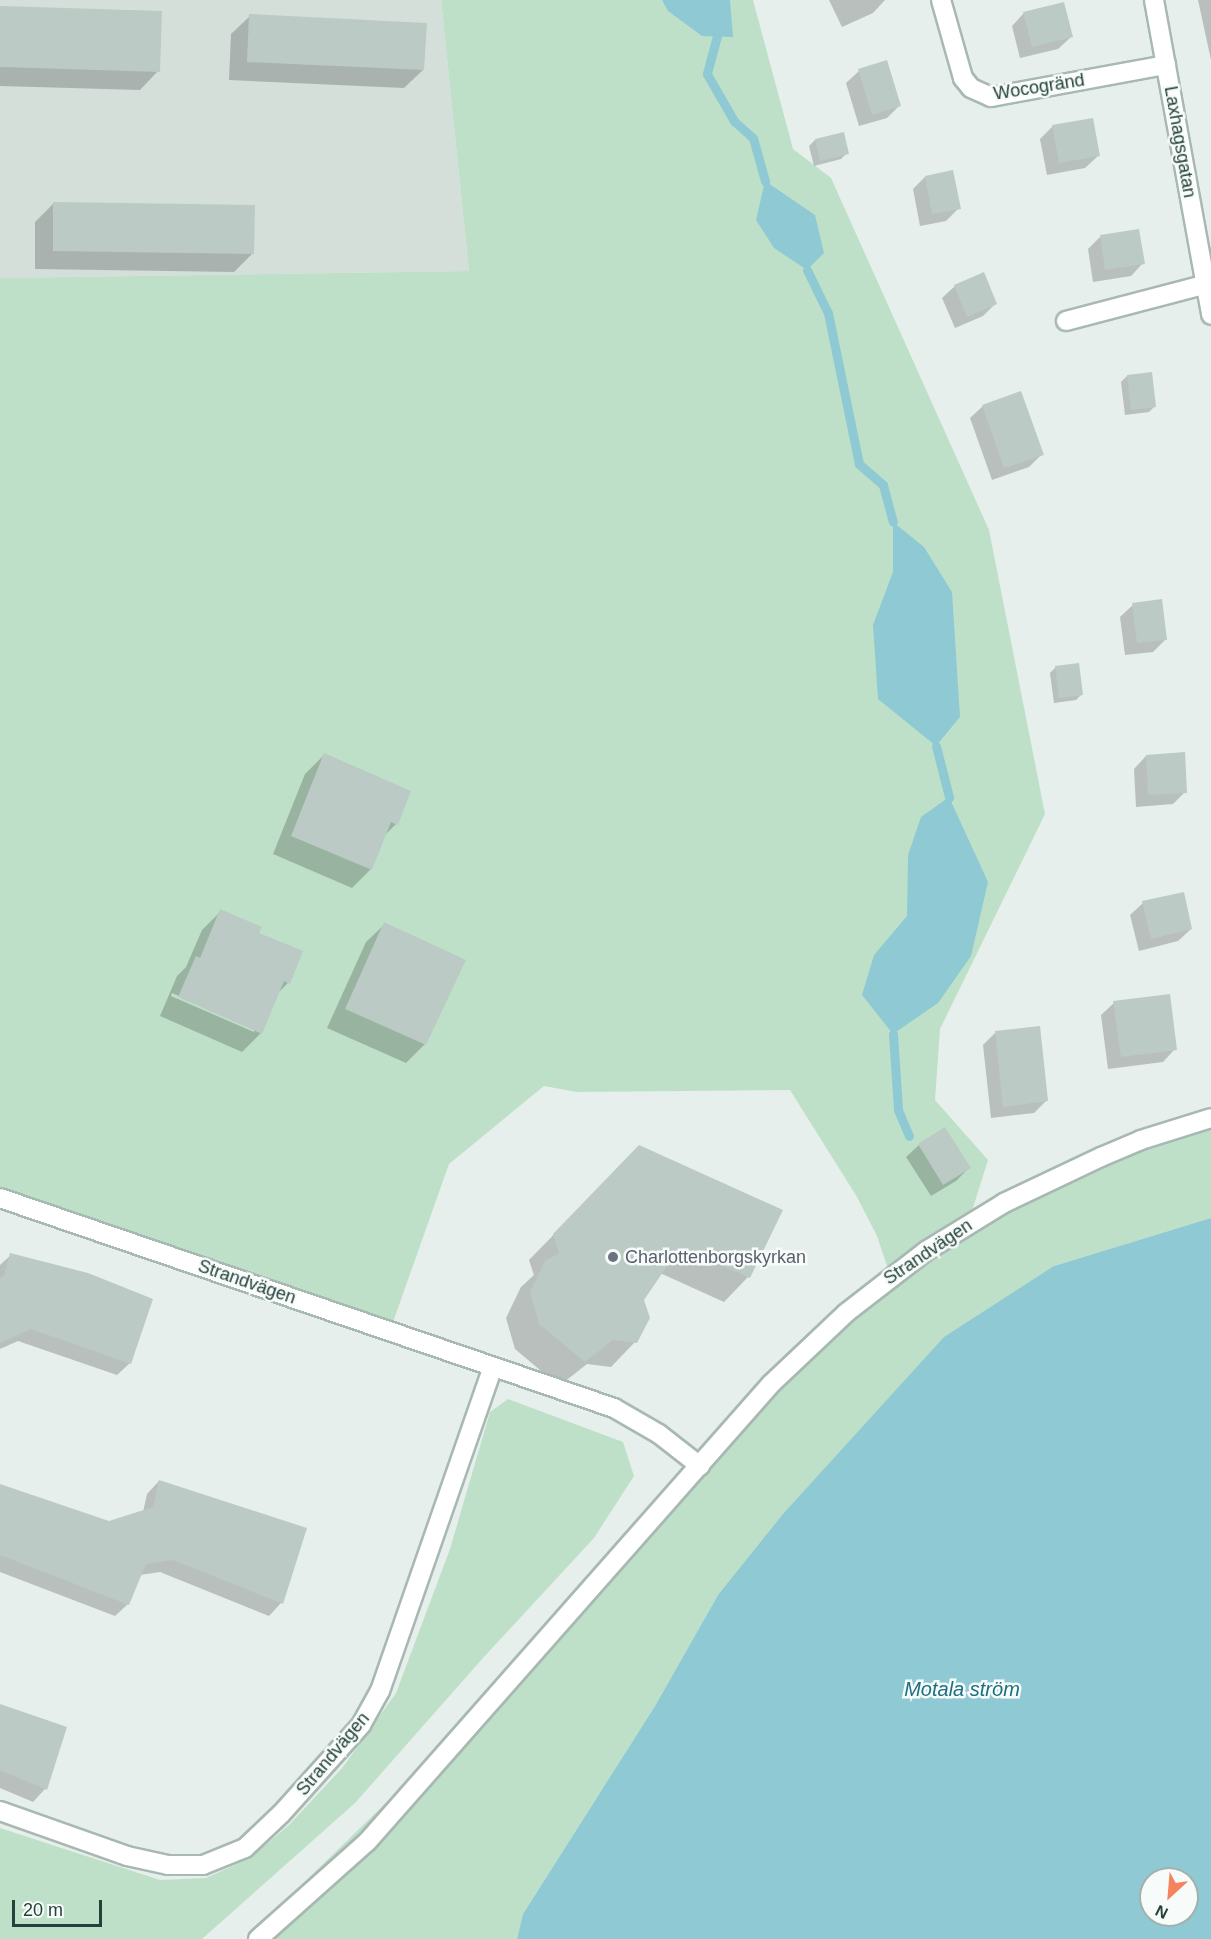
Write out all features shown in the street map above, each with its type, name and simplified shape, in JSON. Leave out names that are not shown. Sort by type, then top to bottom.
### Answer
[{"type":"street","name":"Wocogränd","points":[[940,0],[963,78],[971,88],[991,97],[1166,65]]},
{"type":"street","name":"Laxhagsgatan","points":[[1154,0],[1206,254],[1211,315]]},
{"type":"street","points":[[1066,321],[1207,284]]},
{"type":"street","name":"Strandvägen","points":[[258,1939],[367,1842],[771,1384],[815,1340],[888,1279],[926,1251],[994,1209],[1059,1175],[1141,1140],[1211,1118]]},
{"type":"street","name":"Strandvägen","points":[[0,1198],[614,1408],[659,1434],[700,1466]]},
{"type":"street","name":"Strandvägen","points":[[0,1811],[128,1856],[168,1865],[203,1865],[245,1848],[281,1814],[361,1725],[380,1691],[493,1367]]},
{"type":"shaded area","points":[[0,0],[441,0],[469,271],[0,278]]},
{"type":"green space","points":[[441,0],[753,0],[793,149],[831,178],[989,530],[1045,814],[940,1029],[935,1100],[988,1160],[966,1230],[1093,1160],[1211,1121],[1211,1218],[1054,1266],[718,1595],[655,1706],[523,1914],[517,1939],[246,1939],[504,1688],[799,1355],[892,1281],[877,1236],[857,1197],[790,1090],[577,1092],[544,1086],[449,1164],[387,1339],[0,1205],[0,278],[469,271]]},
{"type":"green space","points":[[508,1399],[623,1442],[634,1476],[594,1538],[483,1658],[355,1803],[202,1939],[0,1939],[0,1828],[160,1880],[206,1878],[250,1858],[289,1825],[343,1767],[396,1693],[450,1549],[490,1412]]},
{"type":"water","points":[[662,0],[730,0],[733,37],[702,36],[668,11]]},
{"type":"water","points":[[765,181],[815,215],[824,253],[807,270],[774,248],[756,220]]},
{"type":"water","points":[[893,522],[924,547],[952,592],[960,717],[936,746],[878,699],[873,625],[893,572]]},
{"type":"water","points":[[949,797],[988,882],[971,956],[938,1003],[893,1034],[862,995],[874,955],[907,916],[908,855],[921,817]]},
{"type":"water","name":"Motala ström","points":[[1211,1218],[1211,1939],[517,1939],[523,1914],[655,1706],[718,1595],[783,1514],[944,1337],[1054,1266]]},
{"type":"building","points":[[1064,2],[1073,37],[1032,47],[1023,12]]},
{"type":"building","points":[[0,6],[162,11],[160,72],[0,67]]},
{"type":"building","points":[[249,14],[427,23],[424,70],[247,62]]},
{"type":"building","points":[[887,60],[901,106],[872,115],[858,69]]},
{"type":"building","points":[[1093,118],[1100,156],[1059,163],[1052,125]]},
{"type":"building","points":[[844,132],[849,154],[820,161],[815,139]]},
{"type":"building","points":[[953,170],[961,209],[932,214],[925,176]]},
{"type":"building","points":[[53,202],[255,205],[254,254],[53,251]]},
{"type":"building","points":[[1139,229],[1145,264],[1105,270],[1100,235]]},
{"type":"building","points":[[984,272],[997,304],[967,317],[954,285]]},
{"type":"building","points":[[1152,372],[1156,407],[1131,410],[1127,375]]},
{"type":"building","points":[[1021,391],[1044,455],[1004,468],[982,405]]},
{"type":"building","points":[[1162,599],[1167,640],[1137,643],[1132,603]]},
{"type":"building","points":[[1079,663],[1083,695],[1059,698],[1055,666]]},
{"type":"building","points":[[1185,752],[1187,793],[1148,795],[1146,755]]},
{"type":"building","points":[[324,753],[411,791],[398,825],[391,822],[372,870],[291,836]]},
{"type":"building","points":[[1184,892],[1192,929],[1151,939],[1142,901]]},
{"type":"building","points":[[220,909],[262,927],[259,933],[303,951],[290,984],[284,981],[262,1034],[178,997],[196,956],[200,958]]},
{"type":"building","points":[[384,922],[466,960],[426,1045],[345,1009]]},
{"type":"building","points":[[1170,994],[1177,1050],[1121,1057],[1113,1001]]},
{"type":"building","points":[[1040,1026],[1048,1101],[1003,1107],[995,1031]]},
{"type":"building","points":[[945,1127],[971,1168],[943,1185],[918,1144]]},
{"type":"building","name":"Charlottenborgskyrkan","points":[[639,1145],[783,1210],[750,1278],[680,1247],[644,1300],[650,1318],[637,1343],[613,1340],[585,1362],[539,1324],[530,1292],[545,1261],[559,1253],[553,1234]]},
{"type":"building","points":[[10,1253],[88,1273],[153,1299],[131,1364],[31,1329],[0,1343],[0,1278],[4,1276]]},
{"type":"building","points":[[159,1480],[307,1528],[283,1604],[173,1560],[146,1564],[129,1605],[0,1555],[0,1484],[109,1521],[153,1507]]},
{"type":"building","points":[[0,1704],[67,1727],[47,1790],[0,1770]]},
{"type":"waterway","points":[[717,36],[707,74],[734,121],[753,138],[765,181]]},
{"type":"waterway","points":[[807,270],[828,313],[859,464],[883,485],[893,522]]},
{"type":"waterway","points":[[936,746],[949,797]]},
{"type":"waterway","points":[[893,1034],[898,1110],[909,1136]]},
{"type":"place","name":"Charlottenborgskyrkan","points":[[613,1257]]}]
